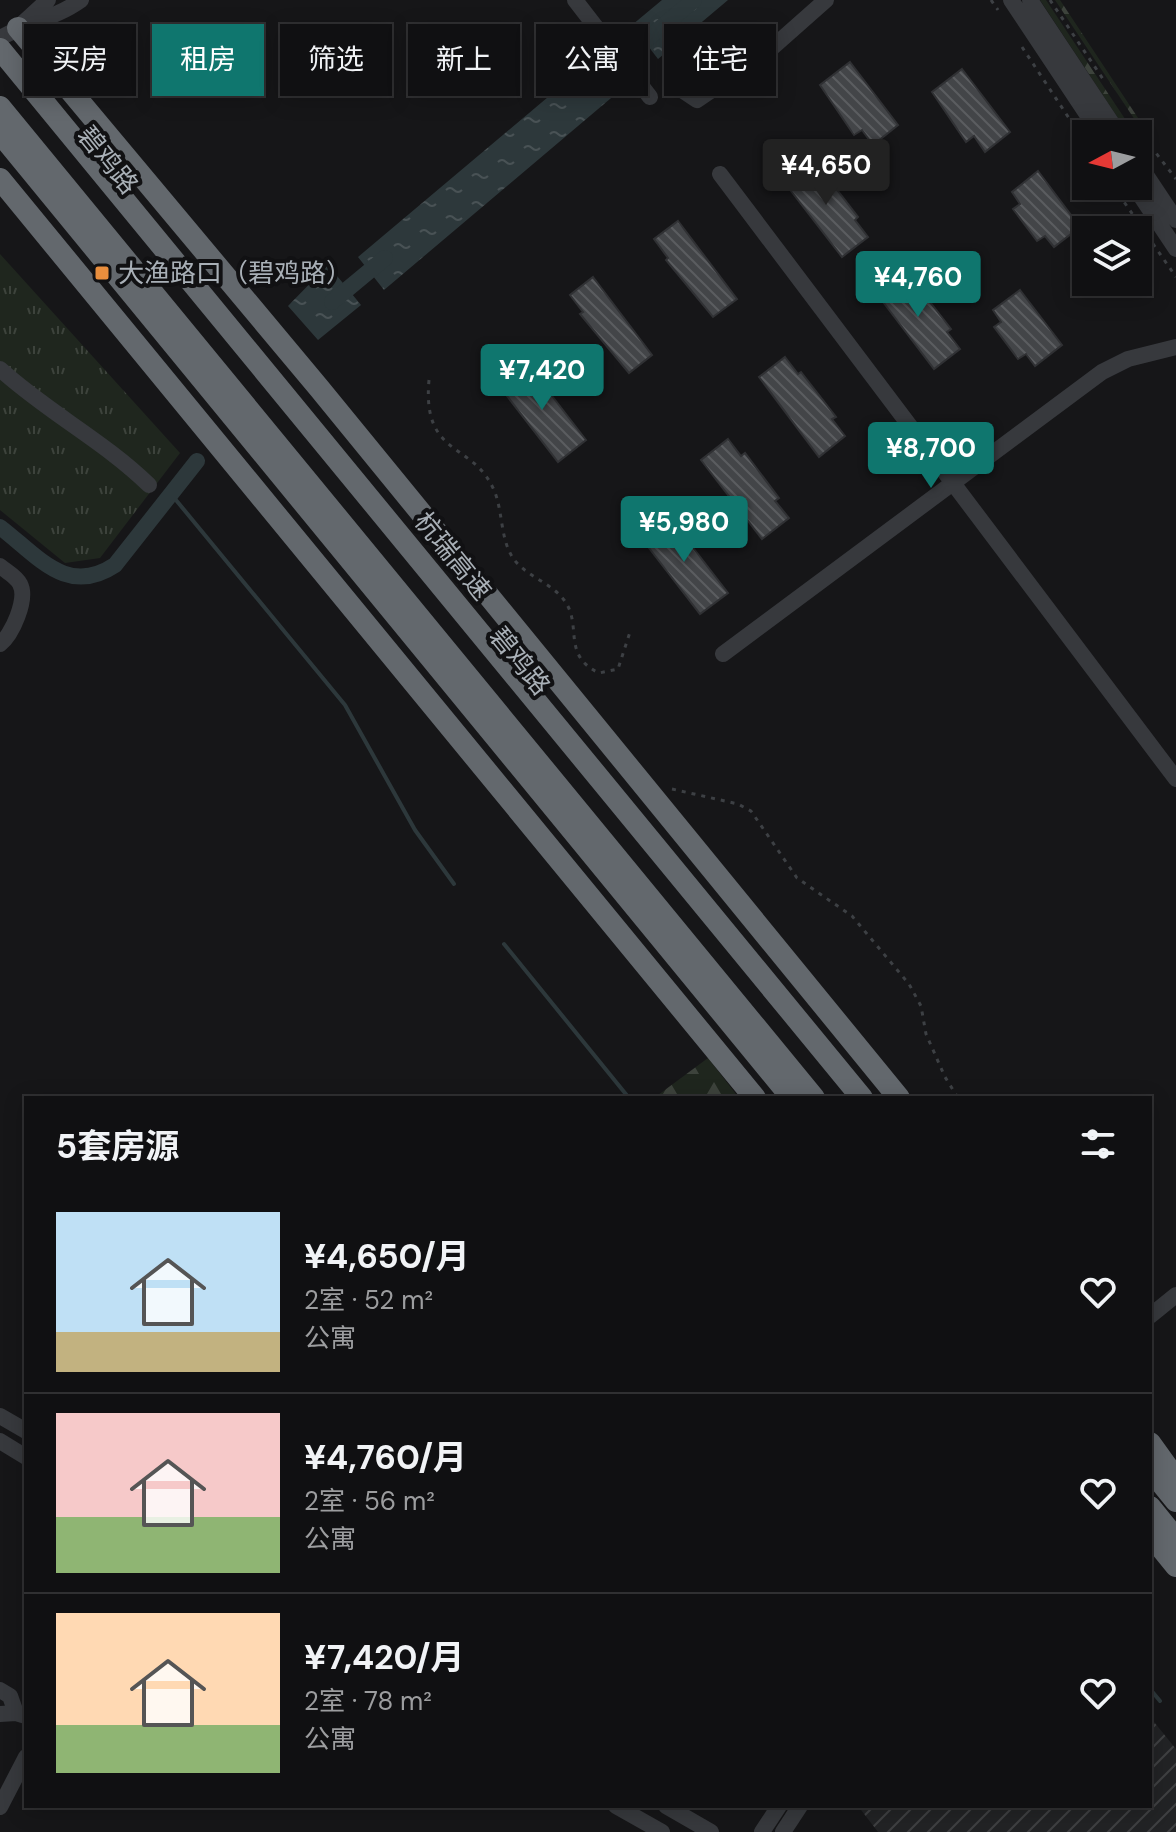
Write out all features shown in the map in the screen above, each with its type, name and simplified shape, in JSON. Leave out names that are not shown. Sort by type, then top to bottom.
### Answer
[{"type":"highway","points":[[9,33],[319,388],[897,1096]]},
{"type":"highway","name":"杭瑞高速","points":[[0,49],[860,1096]]},
{"type":"highway","name":"碧鸡路","points":[[0,74],[842,1096]]},
{"type":"highway","name":"碧鸡路","points":[[0,107],[812,1096]]},
{"type":"highway","points":[[0,133],[790,1096]]},
{"type":"highway","points":[[0,179],[753,1096]]},
{"type":"highway","points":[[1152,1449],[1176,1479]]},
{"type":"highway","points":[[1152,1471],[1176,1501]]},
{"type":"highway","points":[[1152,1509],[1176,1539]]},
{"type":"highway","points":[[1152,1536],[1176,1566]]},
{"type":"highway","points":[[1152,1553],[1176,1581]]},
{"type":"street","points":[[9,33],[48,0]]},
{"type":"street","points":[[9,33],[59,16],[81,0]]},
{"type":"street","points":[[575,0],[650,97]]},
{"type":"street","points":[[776,44],[826,0]]},
{"type":"street","points":[[1011,0],[1091,120]]},
{"type":"street","points":[[1030,0],[1119,120]]},
{"type":"street","points":[[720,174],[1176,779]]},
{"type":"street","points":[[1152,184],[1176,220]]},
{"type":"street","points":[[1143,200],[1176,249]]},
{"type":"street","points":[[723,654],[1102,372],[1128,359],[1176,347]]},
{"type":"street","points":[[0,369],[24,391],[129,466],[149,485]]},
{"type":"street","points":[[0,566],[16,579],[23,592],[20,606],[0,644]]},
{"type":"street","points":[[1152,1314],[1176,1295]]},
{"type":"street","points":[[0,1416],[24,1430]]},
{"type":"street","points":[[0,1441],[24,1456]]},
{"type":"street","points":[[0,1690],[10,1696],[14,1714]]},
{"type":"street","points":[[0,1807],[24,1761]]},
{"type":"street","points":[[620,1808],[662,1832]]},
{"type":"street","points":[[669,1808],[711,1832]]},
{"type":"street","points":[[762,1832],[778,1808]]},
{"type":"street","points":[[783,1832],[799,1808]]},
{"type":"path","points":[[991,0],[1000,13]]},
{"type":"path","points":[[1050,0],[1107,85]]},
{"type":"path","points":[[1017,39],[1072,123]]},
{"type":"path","points":[[1152,155],[1176,179]]},
{"type":"path","points":[[1123,200],[1176,277]]},
{"type":"path","points":[[429,380],[434,427],[441,439],[488,477],[495,492],[511,555],[531,576],[563,598],[571,616],[573,645],[583,662],[599,673],[618,669],[631,629]]},
{"type":"path","points":[[672,789],[738,804],[751,811],[797,878],[852,916],[909,984],[921,1006],[926,1034],[957,1096]]},
{"type":"shaded area","points":[[1152,1719],[1176,1749],[1176,1832],[878,1832],[860,1808],[1152,1808]]},
{"type":"green space","points":[[1040,0],[1046,0],[1126,120],[1119,120]]},
{"type":"green space","points":[[1055,0],[1060,0],[1139,120],[1135,120]]},
{"type":"green space","points":[[0,254],[180,453],[100,558],[65,563],[0,510]]},
{"type":"green space","points":[[708,1058],[737,1096],[657,1096]]},
{"type":"water","points":[[662,0],[728,0],[700,24],[664,24],[664,54],[658,59],[648,46],[648,24],[633,24]]},
{"type":"water","points":[[549,96],[613,96],[384,290],[358,257]]},
{"type":"water","points":[[328,265],[361,305],[318,340],[288,306]]},
{"type":"building","points":[[850,62],[898,125],[873,145],[862,130],[854,135],[820,85]]},
{"type":"building","points":[[962,69],[1010,132],[985,152],[974,136],[966,142],[932,92]]},
{"type":"building","points":[[807,158],[820,175],[824,173],[858,217],[855,220],[868,237],[842,257],[781,178]]},
{"type":"building","points":[[1038,171],[1072,216],[1072,233],[1054,247],[1045,236],[1037,241],[1013,209],[1020,204],[1012,192]]},
{"type":"building","points":[[678,221],[737,299],[713,317],[666,260],[668,258],[654,239]]},
{"type":"building","points":[[900,270],[913,287],[916,284],[951,329],[947,332],[960,349],[934,369],[874,290]]},
{"type":"building","points":[[593,277],[652,355],[629,373],[580,314],[583,312],[570,295]]},
{"type":"building","points":[[1020,290],[1062,345],[1035,366],[1026,354],[1018,359],[994,327],[1001,322],[993,310]]},
{"type":"building","points":[[785,357],[798,374],[801,372],[836,417],[832,419],[845,436],[819,457],[759,377]]},
{"type":"building","points":[[525,361],[586,440],[558,462],[497,383]]},
{"type":"building","points":[[728,439],[741,456],[745,453],[779,498],[775,501],[789,518],[762,539],[701,460]]},
{"type":"building","points":[[667,514],[728,593],[700,614],[639,535]]},
{"type":"waterway","points":[[648,38],[694,0]]},
{"type":"waterway","points":[[332,302],[385,258]]},
{"type":"waterway","points":[[0,527],[54,569],[82,577],[98,574],[115,565],[197,461]]},
{"type":"waterway","points":[[171,494],[345,705],[415,830],[454,884]]},
{"type":"waterway","points":[[504,944],[627,1096]]},
{"type":"waterway","points":[[1152,1691],[1160,1701]]},
{"type":"place","name":"大渔路口（碧鸡路）","points":[[102,273]]}]
